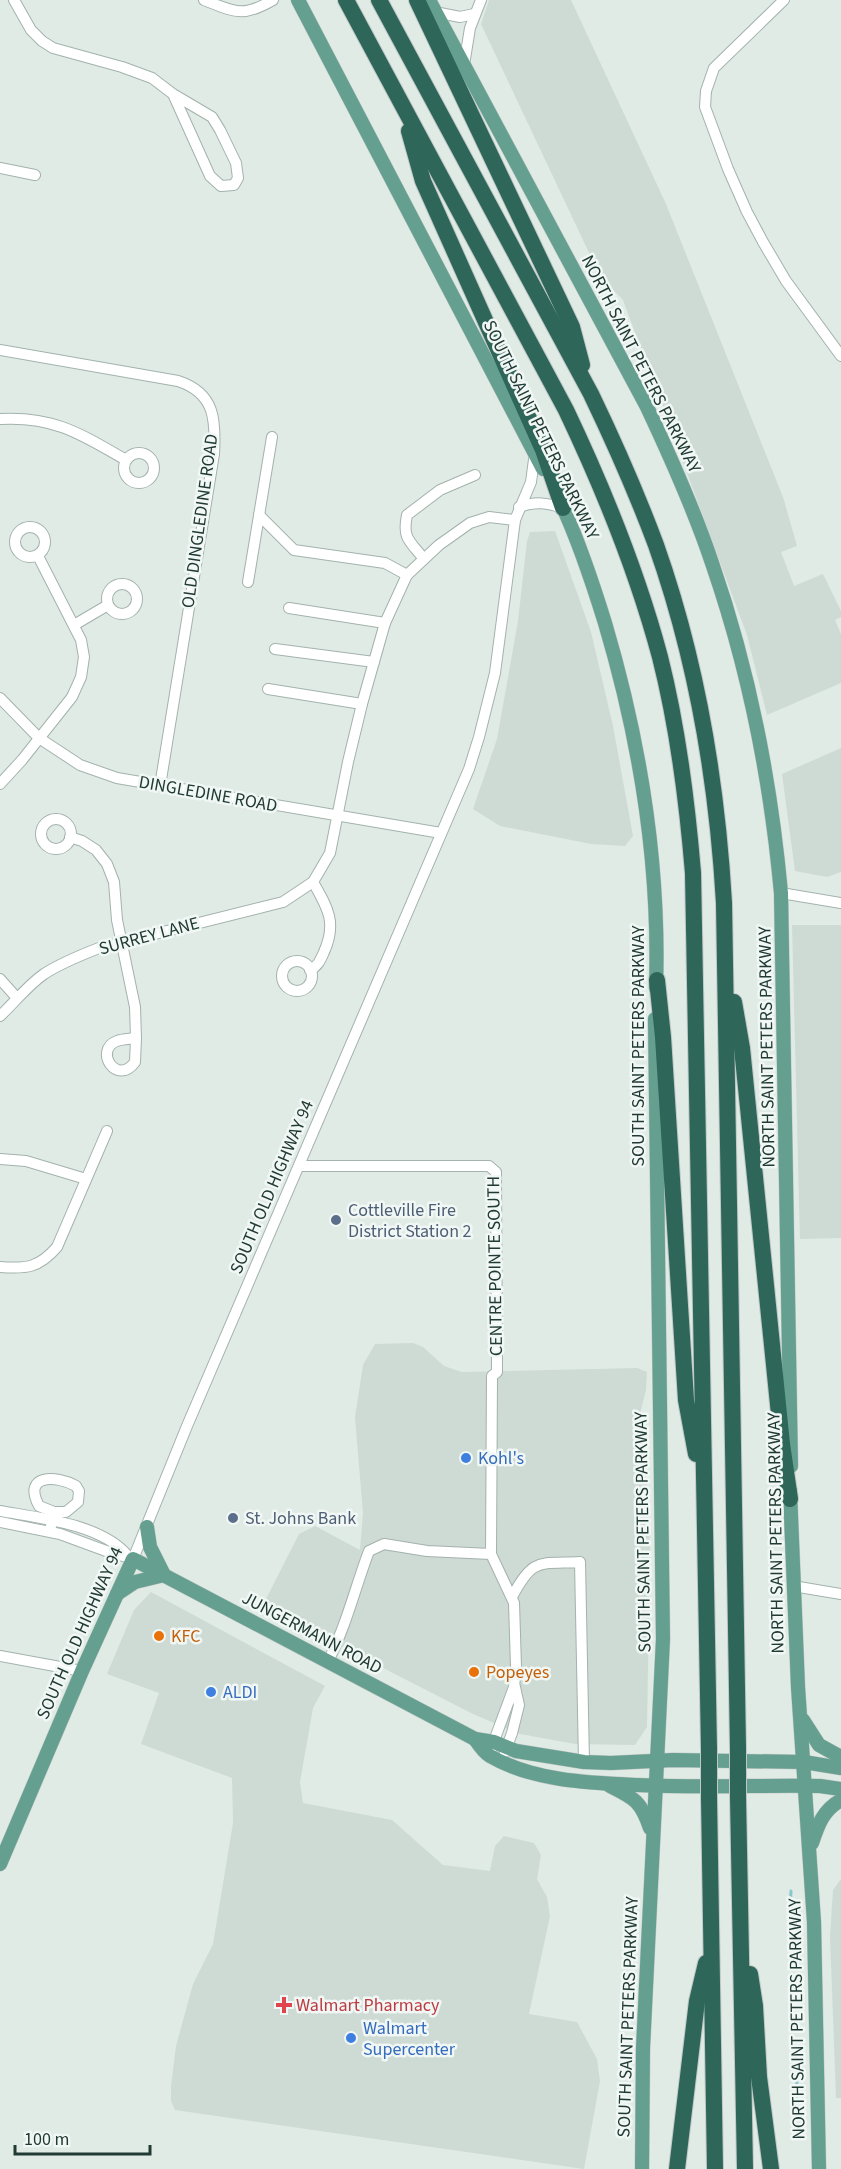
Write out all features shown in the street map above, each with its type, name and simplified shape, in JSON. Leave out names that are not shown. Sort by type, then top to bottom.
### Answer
[{"type":"highway","points":[[346,0],[566,410],[611,509],[645,608],[668,694],[683,776],[693,873],[715,2169]]},
{"type":"highway","points":[[380,0],[591,394],[619,453],[653,537],[677,611],[702,715],[721,853],[725,954],[745,2169]]},
{"type":"highway","points":[[417,0],[572,327],[591,394]]},
{"type":"highway","points":[[399,99],[423,181],[543,450],[563,508]]},
{"type":"highway","points":[[725,954],[742,1048],[782,1444],[790,1499]]},
{"type":"highway","points":[[657,980],[663,1037],[686,1400],[704,1501]]},
{"type":"highway","points":[[741,1922],[755,2006],[759,2077],[771,2169]]},
{"type":"highway","points":[[678,2169],[697,2001],[711,1936]]},
{"type":"main road","name":"SOUTH SAINT PETERS PARKWAY","points":[[298,0],[563,508],[594,587],[619,671],[644,797],[653,872],[657,980],[655,1036],[663,1639],[643,2048],[642,2169]]},
{"type":"main road","name":"NORTH SAINT PETERS PARKWAY","points":[[432,6],[647,407],[689,499],[727,608],[744,671],[774,830],[781,893],[791,1444],[790,1499],[816,1977],[819,2169]]},
{"type":"main road","points":[[117,1594],[135,1582],[164,1575],[150,1547],[147,1527]]},
{"type":"main road","name":"JUNGERMANN ROAD","points":[[130,1558],[534,1772],[605,1784],[805,1785],[841,1789]]},
{"type":"main road","name":"SOUTH OLD HIGHWAY 94","points":[[1,1859],[81,1671],[117,1594],[130,1558]]},
{"type":"main road","points":[[801,1716],[819,1745],[841,1757]]},
{"type":"main road","name":"JUNGERMANN ROAD","points":[[498,1751],[584,1762],[804,1761],[841,1767]]},
{"type":"main road","points":[[605,1784],[638,1802],[644,1811],[652,1836]]},
{"type":"main road","points":[[810,1851],[816,1830],[824,1814],[832,1805],[841,1800]]},
{"type":"street","points":[[14,0],[31,30],[47,45],[69,54],[122,67],[152,78],[173,94],[212,117],[236,163],[238,178],[234,185],[221,186],[210,176],[173,94]]},
{"type":"street","points":[[204,0],[220,8],[241,12],[257,9],[273,0]]},
{"type":"street","points":[[220,8],[229,0]]},
{"type":"street","points":[[464,65],[474,14],[481,0]]},
{"type":"street","points":[[784,0],[714,68],[706,91],[705,107],[733,180],[763,242],[786,281],[841,356]]},
{"type":"street","points":[[432,6],[460,17],[474,14]]},
{"type":"street","points":[[0,168],[35,175]]},
{"type":"street","name":"OLD DINGLEDINE ROAD","points":[[0,350],[178,381],[197,390],[211,406],[215,433],[214,454],[160,786]]},
{"type":"street","points":[[0,419],[64,426],[126,460]]},
{"type":"street","points":[[248,582],[272,437]]},
{"type":"street","name":"SOUTH OLD HIGHWAY 94","points":[[130,1558],[147,1527],[187,1426],[469,769],[488,705],[501,633],[515,520],[531,482],[535,452]]},
{"type":"street","points":[[424,559],[406,537],[404,529],[407,515],[440,490],[475,475]]},
{"type":"street","points":[[519,507],[540,502],[563,508]]},
{"type":"street","points":[[259,515],[294,550],[385,564],[407,574]]},
{"type":"street","points":[[310,970],[317,966],[329,940],[331,917],[313,882],[330,853],[362,704],[385,623],[407,574],[439,545],[470,523],[489,517],[515,520]]},
{"type":"street","points":[[0,784],[72,697],[81,677],[84,657],[81,640],[38,556]]},
{"type":"street","points":[[74,625],[108,605]]},
{"type":"street","points":[[289,608],[385,623]]},
{"type":"street","points":[[275,649],[374,662]]},
{"type":"street","points":[[268,689],[362,704]]},
{"type":"street","name":"DINGLEDINE ROAD","points":[[0,698],[39,738],[80,765],[117,778],[441,833]]},
{"type":"street","points":[[70,837],[82,840],[96,850],[107,864],[114,882],[121,942],[135,1007],[136,1038]]},
{"type":"street","name":"SURREY LANE","points":[[0,1016],[44,974],[76,957],[121,942],[283,902],[313,882]]},
{"type":"street","points":[[781,893],[841,903]]},
{"type":"street","points":[[0,979],[17,998]]},
{"type":"street","points":[[0,1268],[26,1268],[48,1257],[60,1239],[107,1131]]},
{"type":"street","points":[[0,1159],[26,1161],[86,1179]]},
{"type":"street","name":"CENTRE POINTE SOUTH","points":[[300,1166],[489,1166],[496,1172],[497,1372],[492,1376],[491,1554],[512,1597],[515,1613],[514,1687],[519,1705],[498,1751]]},
{"type":"street","points":[[0,1510],[52,1522],[109,1552],[130,1558]]},
{"type":"street","points":[[0,1522],[52,1522]]},
{"type":"street","points":[[328,1661],[340,1639],[369,1551],[384,1544],[427,1551],[491,1554]]},
{"type":"street","points":[[512,1597],[532,1567],[540,1563],[580,1562],[584,1762]]},
{"type":"street","points":[[793,1586],[841,1594]]},
{"type":"street","points":[[0,1656],[81,1671]]},
{"type":"shaded area","points":[[489,0],[571,0],[666,204],[783,497],[797,546],[781,552],[794,586],[823,574],[841,611],[841,617],[835,620],[841,634],[841,683],[767,715],[747,635],[623,300],[600,276],[481,24]]},
{"type":"shaded area","points":[[555,531],[591,632],[613,726],[633,836],[625,846],[591,844],[500,826],[473,809],[497,739],[518,621],[527,541],[530,532]]},
{"type":"shaded area","points":[[841,748],[841,872],[827,877],[795,871],[782,774]]},
{"type":"shaded area","points":[[792,925],[841,925],[841,1238],[800,1239]]},
{"type":"shaded area","points":[[413,1343],[423,1347],[444,1366],[462,1372],[637,1368],[647,1372],[646,1390],[635,1434],[636,1457],[647,1481],[650,1547],[647,1727],[635,1745],[575,1744],[520,1734],[473,1714],[268,1609],[266,1599],[299,1534],[315,1526],[360,1550],[363,1513],[355,1417],[363,1365],[375,1344]]},
{"type":"shaded area","points":[[151,1592],[325,1686],[313,1708],[300,1782],[303,1803],[392,1820],[443,1865],[490,1871],[495,1846],[504,1836],[534,1843],[541,1855],[537,1879],[547,1897],[550,1916],[529,2014],[577,2022],[597,2059],[600,2081],[584,2169],[175,2110],[171,2101],[171,2086],[176,2046],[193,1984],[213,1944],[233,1823],[232,1778],[141,1744],[159,1693],[107,1674],[134,1610]]},
{"type":"shaded area","points":[[841,1879],[841,2098],[836,2098],[830,1936],[833,1890]]},
{"type":"waterway","points":[[790,1912],[791,1891]]},
{"type":"waterway","points":[[796,2104],[797,2076]]},
{"type":"place","name":"Cottleville Fire District Station 2","points":[[336,1220]]},
{"type":"place","name":"Kohl's","points":[[466,1458]]},
{"type":"place","name":"St. Johns Bank","points":[[233,1518]]},
{"type":"place","name":"KFC","points":[[159,1636]]},
{"type":"place","name":"Popeyes","points":[[474,1672]]},
{"type":"place","name":"ALDI","points":[[211,1692]]},
{"type":"place","name":"Walmart Pharmacy","points":[[284,2005]]},
{"type":"place","name":"Walmart Supercenter","points":[[351,2038]]}]
